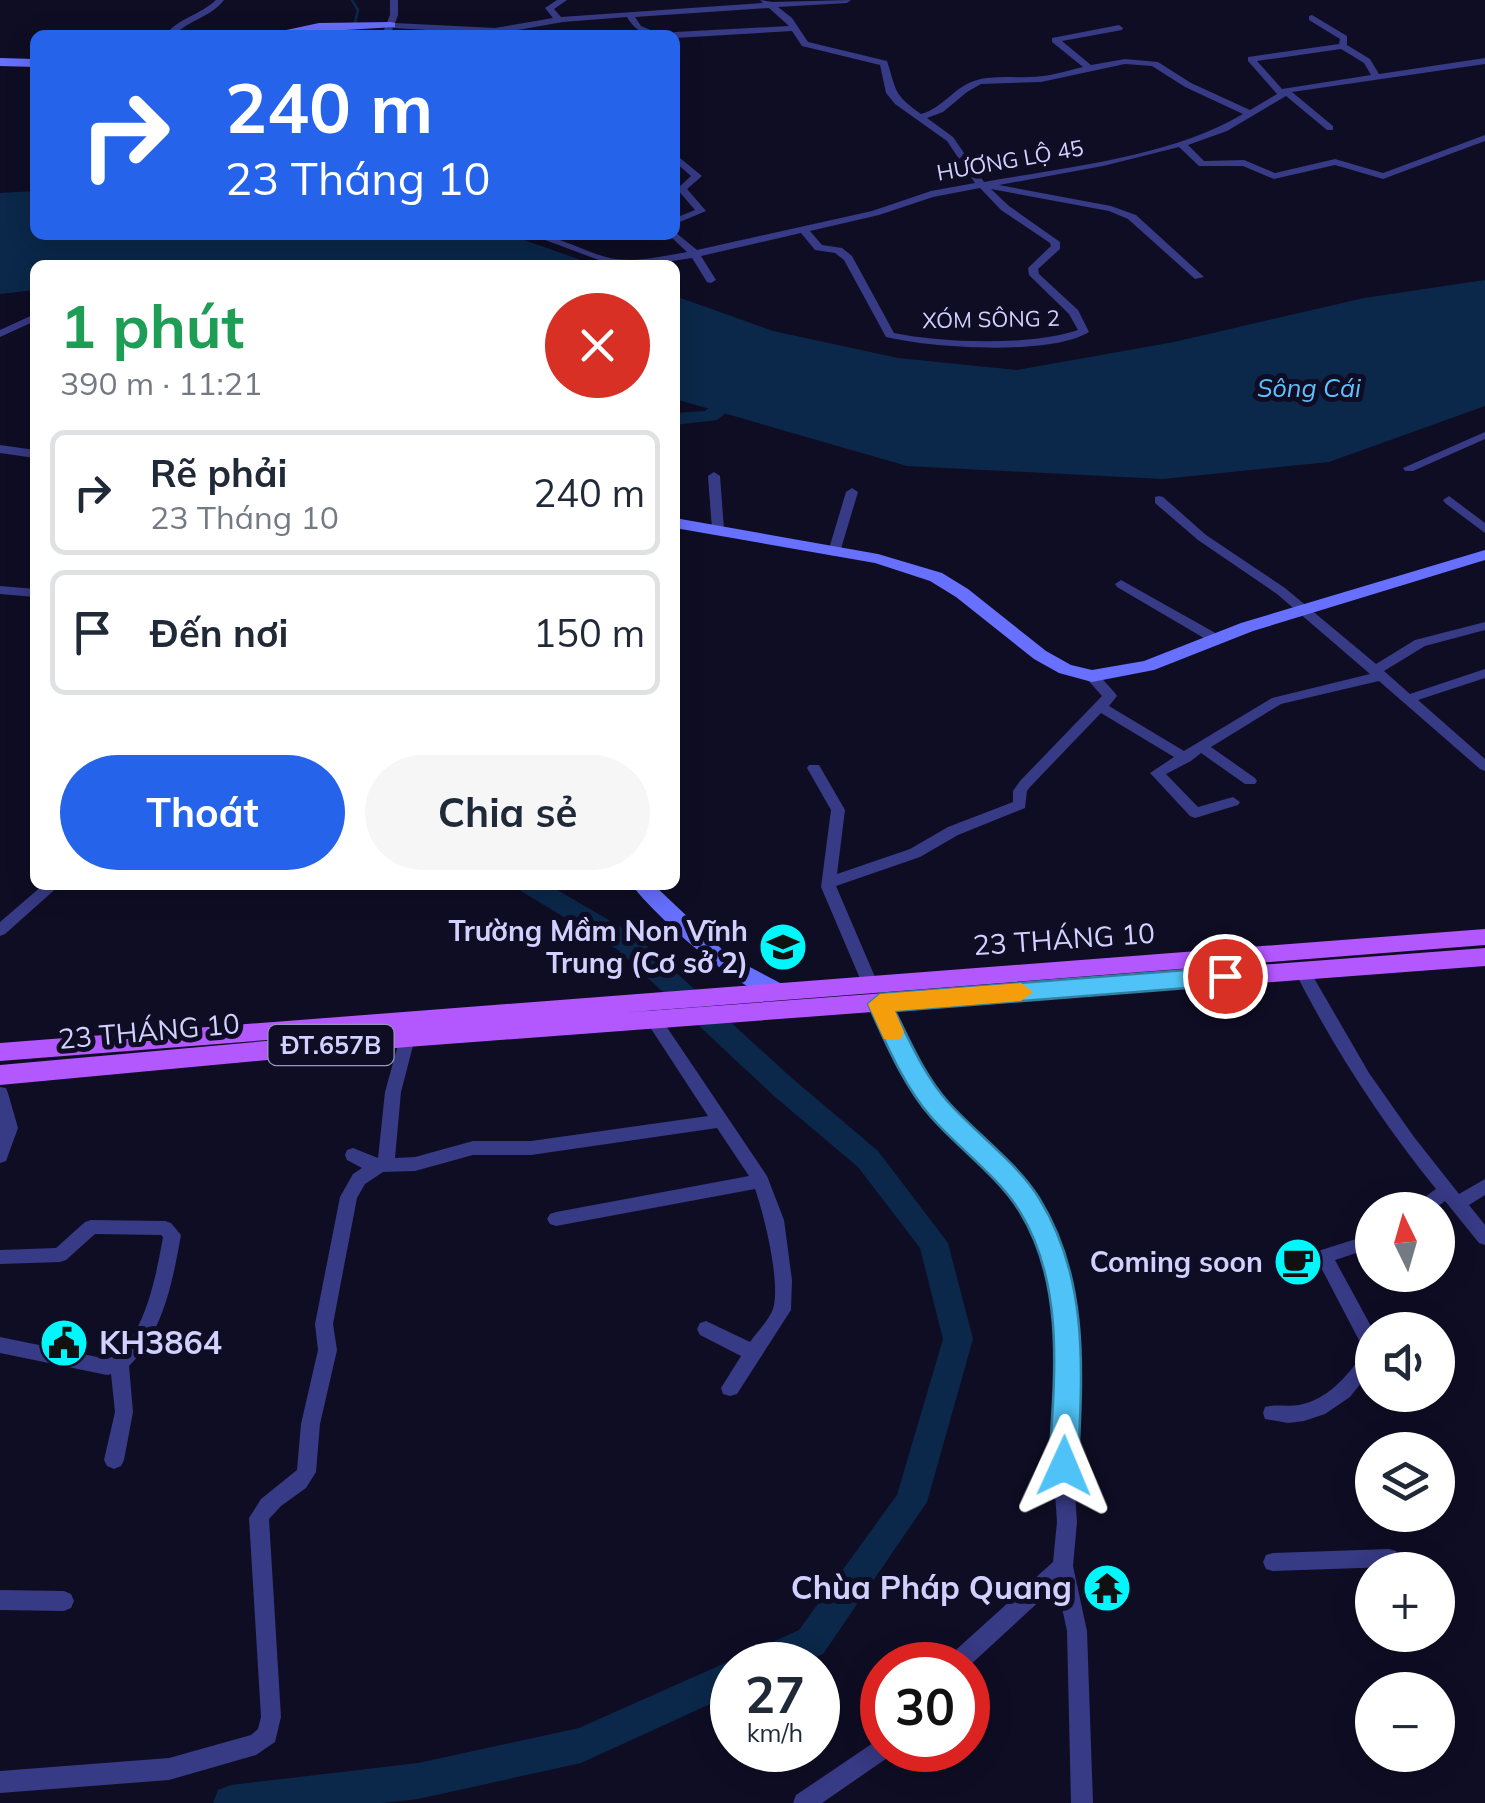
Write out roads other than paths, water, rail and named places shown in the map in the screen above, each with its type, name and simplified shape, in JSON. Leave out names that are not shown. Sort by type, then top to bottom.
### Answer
[{"type":"main road","name":"23 THÁNG 10","points":[[0,1075],[407,1038],[806,1009],[875,994],[1485,937]]},
{"type":"main road","name":"23 THÁNG 10","points":[[0,1052],[772,992],[875,994],[1485,957]]},
{"type":"street","points":[[174,30],[215,8],[220,0]]},
{"type":"street","points":[[310,30],[372,26],[388,30],[394,0]]},
{"type":"street","points":[[559,20],[549,8],[563,0]]},
{"type":"street","points":[[526,30],[559,20],[847,0]]},
{"type":"street","points":[[766,3],[794,28],[805,44],[884,62],[898,102],[950,139],[981,184],[1111,209],[1132,217],[1199,277]]},
{"type":"street","points":[[630,15],[644,30]]},
{"type":"street","points":[[1312,18],[1339,32],[1344,38],[1343,46]]},
{"type":"street","points":[[680,35],[794,28]]},
{"type":"street","points":[[1088,66],[1055,40],[1119,28]]},
{"type":"street","points":[[1330,128],[1283,92],[1251,59],[1343,46],[1367,61],[1377,78]]},
{"type":"street","name":"HƯƠNG LỘ 45","points":[[657,260],[981,184],[1103,163],[1181,144],[1218,132],[1283,92],[1485,60]]},
{"type":"street","points":[[0,62],[30,63]]},
{"type":"street","points":[[920,116],[942,112],[975,83],[1042,79],[1088,66],[1155,64],[1171,79],[1203,88],[1249,113]]},
{"type":"street","points":[[1181,144],[1202,164],[1244,163],[1267,175],[1327,162],[1383,176],[1485,138]]},
{"type":"street","points":[[680,161],[696,176],[682,188],[701,211],[680,219]]},
{"type":"street","name":"XÓM SÔNG 2","points":[[802,228],[818,248],[838,250],[848,258],[890,335],[914,340],[991,342],[1068,338],[1084,332],[1074,312],[1034,275],[1033,268],[1056,246],[1055,242],[1005,208],[981,184]]},
{"type":"street","name":"HƯƠNG LỘ 45","points":[[551,240],[606,260]]},
{"type":"street","points":[[680,240],[695,254],[711,280]]},
{"type":"street","points":[[0,334],[30,319]]},
{"type":"street","points":[[1409,468],[1485,434]]},
{"type":"street","points":[[0,449],[30,453]]},
{"type":"street","points":[[714,476],[718,529]]},
{"type":"street","points":[[834,552],[852,492]]},
{"type":"street","points":[[1158,500],[1186,526],[1253,570],[1304,610],[1485,766]]},
{"type":"street","points":[[1449,500],[1485,529]]},
{"type":"street","points":[[680,524],[878,559],[936,578],[962,593],[1040,655],[1065,669],[1092,676],[1148,666],[1214,638],[1485,555]]},
{"type":"street","points":[[1121,584],[1214,638]]},
{"type":"street","points":[[0,590],[30,593]]},
{"type":"street","points":[[1233,802],[1195,813],[1157,773],[1277,701],[1377,673],[1420,643],[1485,626]]},
{"type":"street","points":[[1408,699],[1485,673]]},
{"type":"street","points":[[827,883],[915,853],[953,831],[1020,805],[1025,784],[1110,696],[1092,676]]},
{"type":"street","points":[[1101,708],[1186,758]]},
{"type":"street","points":[[1200,746],[1250,781]]},
{"type":"street","points":[[814,768],[838,810],[827,883],[875,994],[936,1106],[1028,1203],[1053,1254],[1062,1284],[1069,1364],[1064,1466],[1068,1522],[1063,1566],[1078,1631],[1082,1803]]},
{"type":"street","points":[[0,930],[46,890]]},
{"type":"street","points":[[647,890],[722,961],[772,992]]},
{"type":"street","points":[[1302,970],[1337,1040],[1377,1102],[1446,1192]]},
{"type":"street","points":[[658,1021],[761,1181],[780,1240],[780,1316],[730,1388]]},
{"type":"street","points":[[384,1166],[393,1092],[407,1038]]},
{"type":"street","points":[[0,1093],[10,1128],[0,1156]]},
{"type":"street","points":[[0,1782],[169,1769],[256,1744],[268,1735],[260,1518],[266,1506],[297,1483],[308,1468],[310,1418],[329,1339],[324,1324],[349,1197],[359,1180],[384,1166],[422,1162],[473,1148],[531,1148],[719,1121]]},
{"type":"street","points":[[353,1155],[384,1166]]},
{"type":"street","points":[[556,1220],[761,1181]]},
{"type":"street","points":[[1455,1197],[1485,1186]]},
{"type":"street","points":[[1455,1203],[1485,1238]]},
{"type":"street","points":[[0,1257],[60,1255],[92,1227],[170,1231],[170,1248],[150,1320],[129,1358],[120,1366],[107,1368],[0,1346]]},
{"type":"street","points":[[1272,1413],[1303,1413],[1330,1403],[1372,1354],[1324,1256],[1355,1246]]},
{"type":"street","points":[[706,1329],[754,1353]]},
{"type":"street","points":[[114,1460],[124,1412],[120,1366]]},
{"type":"street","points":[[1272,1562],[1355,1559]]},
{"type":"street","points":[[979,1642],[1063,1566]]},
{"type":"street","points":[[0,1600],[64,1601]]},
{"type":"street","points":[[804,1803],[860,1764]]},
{"type":"water","points":[[30,191],[30,240],[524,240],[581,260],[30,260],[30,291],[0,294],[0,193]]},
{"type":"water","name":"Sông Cái","points":[[1485,280],[1485,406],[1329,462],[1163,479],[907,466],[680,400],[680,298],[773,331],[898,358],[1017,370],[1174,342],[1364,298]]},
{"type":"waterway","points":[[352,0],[358,10],[353,30]]},
{"type":"waterway","points":[[680,419],[710,416],[741,391]]},
{"type":"waterway","points":[[538,890],[627,943],[784,1088],[868,1159],[933,1243],[958,1339],[911,1502],[811,1642]]},
{"type":"waterway","points":[[231,1803],[418,1781],[581,1745],[710,1687]]},
{"type":"place","name":"Trường Mầm Non Vĩnh Trung (Cơ sở 2)","points":[[783,947]]},
{"type":"place","name":"Coming soon","points":[[1298,1262]]},
{"type":"place","name":"KH3864","points":[[64,1343]]},
{"type":"place","name":"Chùa Pháp Quang","points":[[1107,1588]]}]
